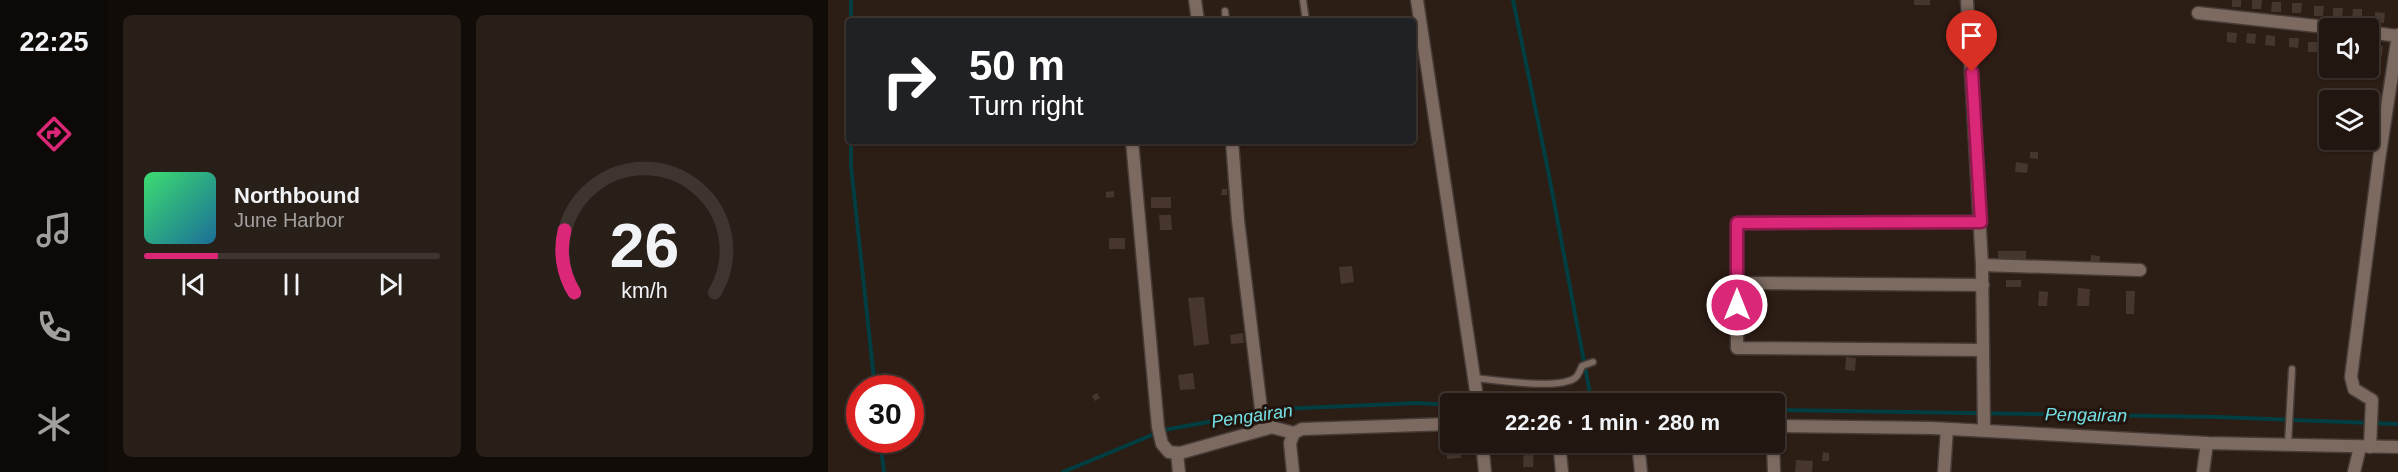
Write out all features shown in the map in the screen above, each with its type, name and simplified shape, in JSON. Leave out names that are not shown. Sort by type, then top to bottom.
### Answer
[{"type":"street","points":[[1195,0],[1198,18]]},
{"type":"street","points":[[1417,0],[1419,48],[1476,393]]},
{"type":"street","points":[[1967,0],[1981,222],[1984,430]]},
{"type":"street","points":[[2198,13],[2319,26]]},
{"type":"street","points":[[2354,472],[2367,443],[2372,403],[2370,398],[2354,389],[2351,382],[2381,145],[2398,35],[2379,33]]},
{"type":"street","points":[[1132,144],[1159,431],[1165,449],[1177,453],[1264,417]]},
{"type":"street","points":[[1232,144],[1238,220],[1264,417]]},
{"type":"street","points":[[1981,222],[1737,223],[1737,348],[1983,350]]},
{"type":"street","points":[[1982,265],[2140,270]]},
{"type":"street","points":[[1737,284],[1983,285]]},
{"type":"street","points":[[1264,417],[1294,433],[1314,428],[1440,424]]},
{"type":"street","points":[[1785,426],[1984,430],[2207,442],[2289,440],[2367,443],[2398,447]]},
{"type":"street","points":[[1944,472],[1947,429]]},
{"type":"street","points":[[1293,472],[1290,443],[1294,433]]},
{"type":"street","points":[[2203,472],[2207,442]]},
{"type":"street","points":[[1177,453],[1179,472]]},
{"type":"street","points":[[1483,453],[1485,472]]},
{"type":"street","points":[[1560,453],[1562,472]]},
{"type":"street","points":[[1639,453],[1641,472]]},
{"type":"street","points":[[1773,453],[1774,472]]},
{"type":"lane","points":[[1303,0],[1306,18]]},
{"type":"lane","points":[[1225,11],[1226,18]]},
{"type":"lane","points":[[1474,378],[1557,384],[1577,376],[1588,364]]},
{"type":"lane","points":[[2289,440],[2292,369]]},
{"type":"building","points":[[1914,0],[1930,0],[1930,5],[1914,5]]},
{"type":"building","points":[[2232,0],[2241,0],[2241,7],[2232,7]]},
{"type":"building","points":[[2252,0],[2262,0],[2261,9],[2252,9]]},
{"type":"building","points":[[2272,2],[2281,2],[2281,12],[2271,12]]},
{"type":"building","points":[[2292,3],[2302,3],[2301,13],[2292,13]]},
{"type":"building","points":[[2314,6],[2324,6],[2323,16],[2314,16]]},
{"type":"building","points":[[2333,8],[2343,8],[2342,18],[2333,18]]},
{"type":"building","points":[[2353,9],[2362,9],[2362,18],[2352,18]]},
{"type":"building","points":[[2375,12],[2385,13],[2384,23],[2379,22],[2379,18],[2375,18]]},
{"type":"building","points":[[2227,32],[2237,33],[2236,43],[2227,42]]},
{"type":"building","points":[[2247,33],[2256,34],[2255,44],[2246,43]]},
{"type":"building","points":[[2266,35],[2275,36],[2275,46],[2265,45]]},
{"type":"building","points":[[2289,38],[2299,38],[2298,48],[2289,47]]},
{"type":"building","points":[[2308,42],[2318,42],[2317,52],[2308,52]]},
{"type":"building","points":[[2379,46],[2383,46],[2382,57],[2379,57]]},
{"type":"building","points":[[2030,152],[2038,152],[2038,159],[2030,158]]},
{"type":"building","points":[[2016,162],[2028,164],[2027,173],[2015,172]]},
{"type":"building","points":[[1222,189],[1227,189],[1227,195],[1221,195]]},
{"type":"building","points":[[1114,191],[1114,197],[1106,198],[1106,192]]},
{"type":"building","points":[[1151,197],[1171,197],[1171,208],[1151,208]]},
{"type":"building","points":[[1159,215],[1171,215],[1172,230],[1160,230]]},
{"type":"building","points":[[1109,238],[1125,238],[1125,249],[1109,249]]},
{"type":"building","points":[[1998,251],[2026,251],[2026,265],[1998,264]]},
{"type":"building","points":[[2091,255],[2100,256],[2099,267],[2090,266]]},
{"type":"building","points":[[1352,266],[1354,282],[1341,284],[1339,267]]},
{"type":"building","points":[[2006,280],[2021,280],[2021,287],[2006,287]]},
{"type":"building","points":[[2078,288],[2090,289],[2089,306],[2077,306]]},
{"type":"building","points":[[2039,291],[2048,292],[2047,306],[2038,306]]},
{"type":"building","points":[[2126,291],[2135,291],[2134,314],[2126,314]]},
{"type":"building","points":[[1204,297],[1209,344],[1194,346],[1188,298]]},
{"type":"building","points":[[1243,333],[1244,343],[1231,344],[1230,335]]},
{"type":"building","points":[[1846,357],[1856,358],[1855,371],[1845,370]]},
{"type":"building","points":[[1193,373],[1195,389],[1180,390],[1178,375]]},
{"type":"building","points":[[1097,393],[1100,398],[1095,401],[1092,396]]},
{"type":"building","points":[[1823,452],[1829,453],[1829,461],[1822,461]]},
{"type":"building","points":[[1447,453],[1461,453],[1461,458],[1447,459]]},
{"type":"building","points":[[1524,453],[1534,453],[1533,467],[1523,467]]},
{"type":"building","points":[[1796,460],[1813,461],[1812,472],[1795,472]]},
{"type":"waterway","points":[[851,0],[851,18]]},
{"type":"waterway","points":[[1513,0],[1590,393]]},
{"type":"waterway","points":[[851,144],[851,166],[874,375]]},
{"type":"waterway","name":"Pengairan","points":[[1063,472],[1164,430],[1280,409],[1417,403],[1440,404]]},
{"type":"waterway","name":"Pengairan","points":[[1785,410],[2218,417],[2398,424]]},
{"type":"waterway","points":[[882,453],[884,472]]},
{"type":"route","points":[[1737,305],[1737,223],[1981,222],[1972,72]]}]
